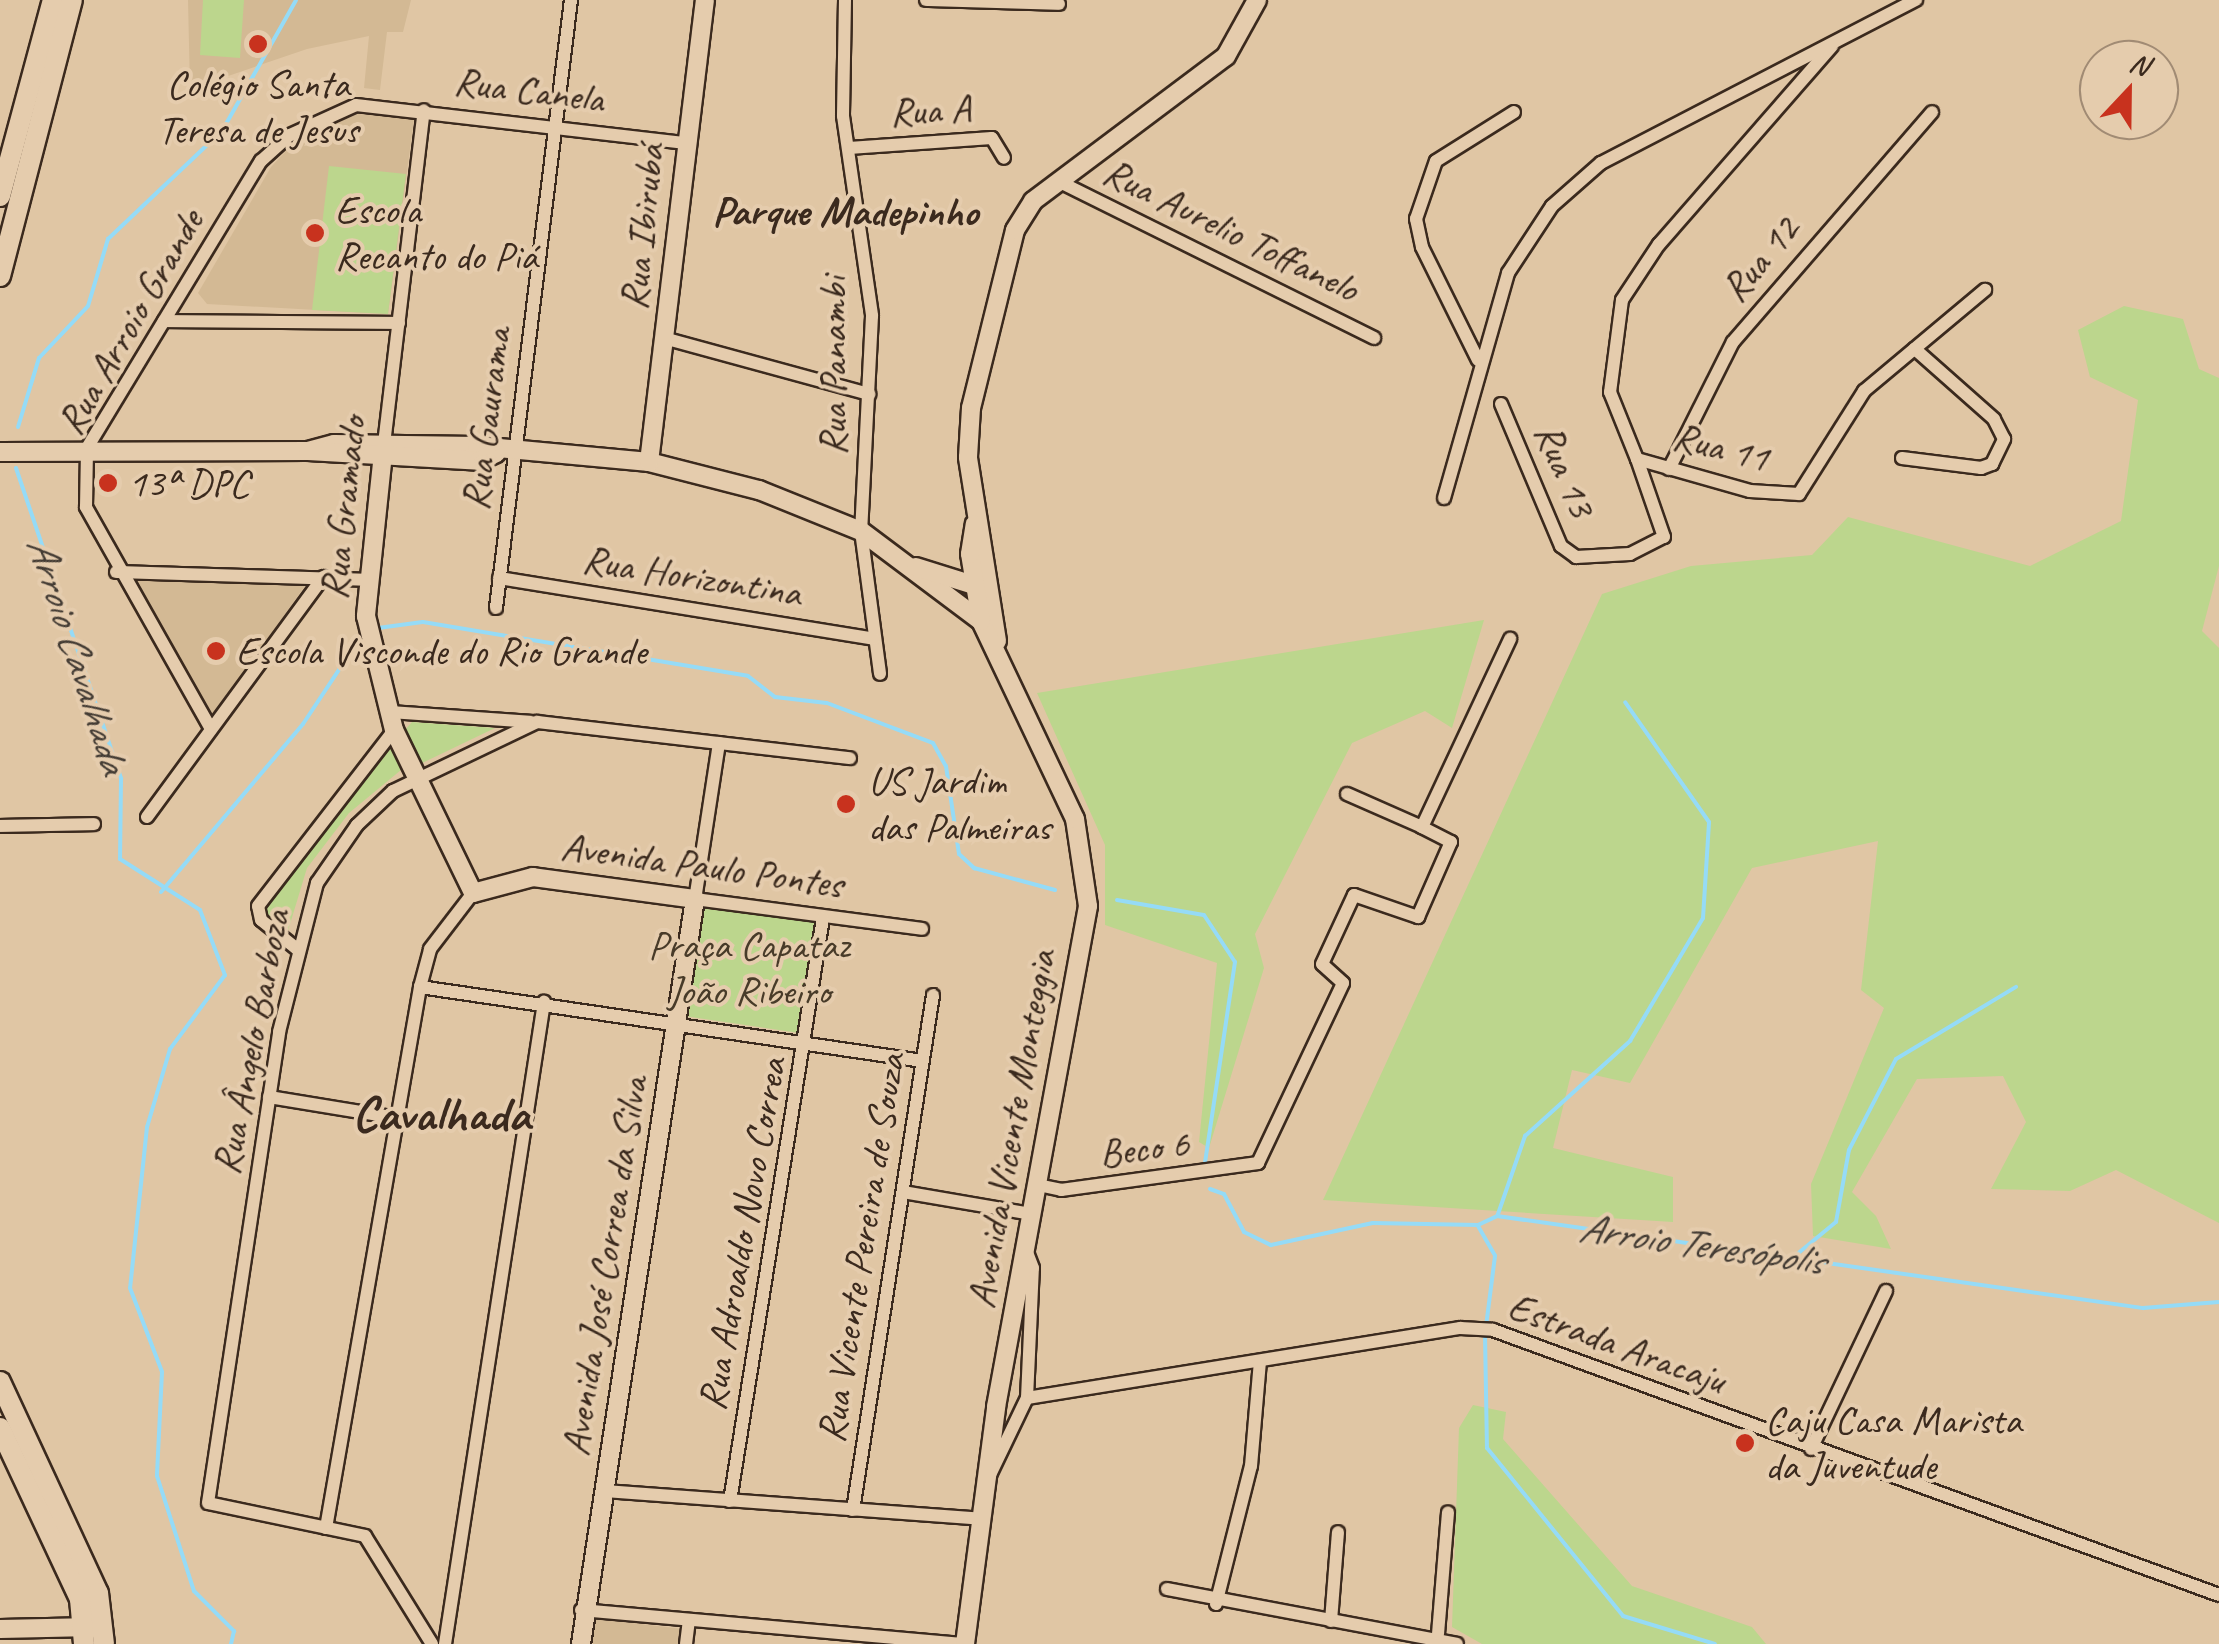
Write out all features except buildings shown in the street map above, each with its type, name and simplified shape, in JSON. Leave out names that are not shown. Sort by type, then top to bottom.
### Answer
[{"type":"main road","points":[[0,196],[53,0]]},
{"type":"main road","points":[[61,40],[64,0]]},
{"type":"main road","points":[[0,276],[72,0]]},
{"type":"main road","name":"Rua Ibirubá","points":[[649,462],[705,0]]},
{"type":"main road","name":"Avenida Vicente Monteggia","points":[[962,1644],[1024,1247],[1088,906],[1088,866],[1075,818],[987,619],[968,457],[975,392],[1016,230],[1058,181],[1226,56],[1257,0]]},
{"type":"main road","points":[[0,442],[29,448]]},
{"type":"main road","points":[[0,452],[29,448],[384,451],[478,461],[496,453],[515,453],[649,462],[759,490],[861,531],[924,568],[974,582]]},
{"type":"main road","name":"Rua Gramado","points":[[384,451],[366,616],[391,721],[414,777],[473,893]]},
{"type":"main road","points":[[924,568],[975,537]]},
{"type":"main road","points":[[975,537],[974,582],[987,619]]},
{"type":"main road","points":[[924,568],[941,590],[987,619]]},
{"type":"main road","points":[[941,590],[963,592],[974,582]]},
{"type":"main road","name":"Avenida Paulo Pontes","points":[[473,893],[533,877],[695,898]]},
{"type":"main road","name":"Avenida José Correa da Silva","points":[[581,1643],[581,1610],[604,1491],[695,898]]},
{"type":"main road","points":[[0,1382],[98,1593],[94,1635]]},
{"type":"main road","points":[[0,1428],[8,1464],[80,1599],[94,1635]]},
{"type":"main road","points":[[0,1629],[94,1635]]},
{"type":"street","name":"Rua Gaurama","points":[[496,608],[571,0]]},
{"type":"street","name":"Rua Panambi","points":[[845,0],[849,148],[872,316],[861,531],[880,674]]},
{"type":"street","points":[[926,0],[1059,4]]},
{"type":"street","points":[[1444,498],[1478,360],[1508,273],[1552,206],[1601,163],[1916,0]]},
{"type":"street","name":"Rua 11","points":[[1832,46],[1659,244],[1622,300],[1610,392],[1636,459],[1750,492],[1799,494],[1864,391],[1985,290]]},
{"type":"street","name":"Rua Arroio Grande","points":[[211,729],[116,572],[86,507],[87,448],[262,161],[290,134],[356,105],[424,110]]},
{"type":"street","name":"Rua Canela","points":[[424,110],[686,143]]},
{"type":"street","name":"Rua Gramado","points":[[384,451],[424,110]]},
{"type":"street","points":[[1478,360],[1422,248],[1416,219],[1436,160],[1514,112]]},
{"type":"street","name":"Rua 12","points":[[1669,469],[1733,342],[1932,112]]},
{"type":"street","name":"Rua A","points":[[849,148],[992,138],[1004,158]]},
{"type":"street","name":"Rua Aurelio Toffanelo","points":[[1058,181],[1374,338]]},
{"type":"street","points":[[164,321],[398,323]]},
{"type":"street","points":[[664,338],[869,394]]},
{"type":"street","points":[[1902,458],[1981,468],[1992,464],[2004,438],[1994,419],[1915,349]]},
{"type":"street","name":"Rua 13","points":[[1502,404],[1561,546],[1576,557],[1630,554],[1664,538],[1636,459]]},
{"type":"street","points":[[116,572],[367,580]]},
{"type":"street","points":[[147,817],[324,578]]},
{"type":"street","name":"Rua Horizontina","points":[[500,578],[874,639]]},
{"type":"street","points":[[1347,794],[1422,827],[1510,639]]},
{"type":"street","points":[[297,949],[261,920],[258,906],[391,721],[537,722],[850,758]]},
{"type":"street","name":"Rua Ângelo Barboza","points":[[326,1528],[209,1505],[269,1097],[297,949],[332,855],[414,777],[537,722]]},
{"type":"street","points":[[695,898],[718,743]]},
{"type":"street","points":[[0,826],[94,824]]},
{"type":"street","name":"Beco 6","points":[[1038,1185],[1061,1190],[1258,1163],[1343,982],[1322,964],[1354,895],[1418,916],[1452,842],[1422,827]]},
{"type":"street","points":[[432,1644],[372,1541],[326,1528],[420,986],[430,949],[473,893]]},
{"type":"street","name":"Avenida Paulo Pontes","points":[[695,898],[922,930]]},
{"type":"street","name":"Rua Adroaldo Novo Correa","points":[[730,1501],[807,1043],[824,918]]},
{"type":"street","points":[[420,986],[923,1061]]},
{"type":"street","name":"Rua Vicente Pereira de Souza","points":[[852,1510],[933,995]]},
{"type":"street","points":[[445,1644],[544,1002]]},
{"type":"street","points":[[269,1097],[397,1118]]},
{"type":"street","points":[[903,1192],[1032,1214]]},
{"type":"street","points":[[987,1480],[1027,1398],[1034,1268],[1024,1247]]},
{"type":"street","points":[[1811,1449],[1886,1291]]},
{"type":"street","name":"Estrada Aracaju","points":[[1027,1398],[1492,1330],[2219,1595]]},
{"type":"street","points":[[1216,1604],[1251,1466],[1260,1361]]},
{"type":"street","points":[[604,1491],[982,1519]]},
{"type":"street","points":[[1438,1634],[1448,1512]]},
{"type":"street","points":[[1331,1621],[1338,1532]]},
{"type":"street","points":[[1168,1589],[1216,1604],[1438,1634],[1457,1644]]},
{"type":"street","points":[[581,1610],[962,1644]]},
{"type":"street","points":[[686,1644],[688,1620]]},
{"type":"shaded area","name":"Colégio Santa Teresa de Jesus","points":[[188,0],[411,0],[403,32],[387,32],[380,90],[364,88],[369,36],[307,49],[190,89]]},
{"type":"shaded area","name":"Escola Recanto do Piá","points":[[358,114],[414,119],[388,314],[207,304],[198,293],[271,167],[296,140]]},
{"type":"shaded area","name":"Escola Visconde do Rio Grande","points":[[131,579],[305,586],[212,716]]},
{"type":"shaded area","points":[[589,1618],[683,1629],[681,1644],[593,1644]]},
{"type":"green space","points":[[203,0],[244,0],[240,58],[200,55]]},
{"type":"green space","points":[[329,166],[406,174],[388,314],[312,310]]},
{"type":"green space","points":[[2124,306],[2183,319],[2199,369],[2219,378],[2219,566],[2202,631],[2219,648],[2219,1223],[2116,1170],[2070,1191],[1991,1189],[2026,1122],[2003,1076],[1917,1079],[1852,1192],[1876,1216],[1891,1249],[1813,1236],[1811,1184],[1884,1008],[1861,990],[1878,841],[1752,868],[1630,1083],[1572,1070],[1553,1148],[1673,1177],[1673,1222],[1323,1200],[1602,594],[1691,566],[1812,555],[1848,517],[2030,566],[2121,521],[2138,400],[2090,377],[2078,330]]},
{"type":"green space","points":[[1484,620],[1452,728],[1425,711],[1352,743],[1255,934],[1264,968],[1209,1148],[1199,1142],[1217,963],[1105,925],[1105,845],[1037,693]]},
{"type":"green space","points":[[412,722],[495,728],[418,765],[403,732]]},
{"type":"green space","points":[[390,744],[401,770],[349,813],[307,868],[287,934],[263,909]]},
{"type":"green space","name":"Praça Capataz João Ribeiro","points":[[699,904],[815,920],[799,1033],[684,1016]]},
{"type":"green space","points":[[1473,1405],[1506,1412],[1503,1439],[1632,1586],[1752,1627],[1766,1644],[1482,1644],[1452,1627],[1459,1428]]},
{"type":"waterway","name":"Arroio Cavalhada","points":[[18,427],[39,358],[88,306],[108,239],[222,131],[296,0]]},
{"type":"waterway","name":"Arroio Cavalhada","points":[[16,468],[121,779],[120,859],[200,910],[225,975],[170,1049],[147,1127],[130,1288],[162,1372],[157,1476],[194,1591],[234,1631],[231,1644]]},
{"type":"waterway","points":[[378,628],[423,622],[748,676],[775,697],[827,703],[933,743],[946,766],[959,854],[974,868],[1055,890]]},
{"type":"waterway","points":[[161,892],[303,724],[352,650]]},
{"type":"waterway","points":[[1498,1214],[1525,1136],[1630,1041],[1703,918],[1709,822],[1625,702]]},
{"type":"waterway","points":[[1117,900],[1204,915],[1235,962],[1205,1162]]},
{"type":"waterway","points":[[1790,1260],[1836,1222],[1849,1150],[1896,1059],[2016,987]]},
{"type":"waterway","name":"Arroio Teresópolis","points":[[1210,1189],[1224,1194],[1244,1232],[1271,1245],[1373,1223],[1478,1225],[1497,1216],[2143,1308],[2219,1302]]},
{"type":"waterway","points":[[1478,1226],[1495,1256],[1486,1326]]},
{"type":"waterway","points":[[1485,1335],[1487,1448],[1623,1616],[1715,1644]]},
{"type":"place","name":"Colégio Santa Teresa de Jesus","points":[[258,44]]},
{"type":"place","name":"Escola Recanto do Piá","points":[[315,233]]},
{"type":"place","name":"13ª DPC","points":[[108,483]]},
{"type":"place","name":"Escola Visconde do Rio Grande","points":[[216,651]]},
{"type":"place","name":"US Jardim das Palmeiras","points":[[846,804]]},
{"type":"place","name":"Caju Casa Marista da Juventude","points":[[1745,1443]]},
{"type":"district","name":"Parque Madepinho","points":[[845,212]]},
{"type":"district","name":"Cavalhada","points":[[441,1114]]}]
